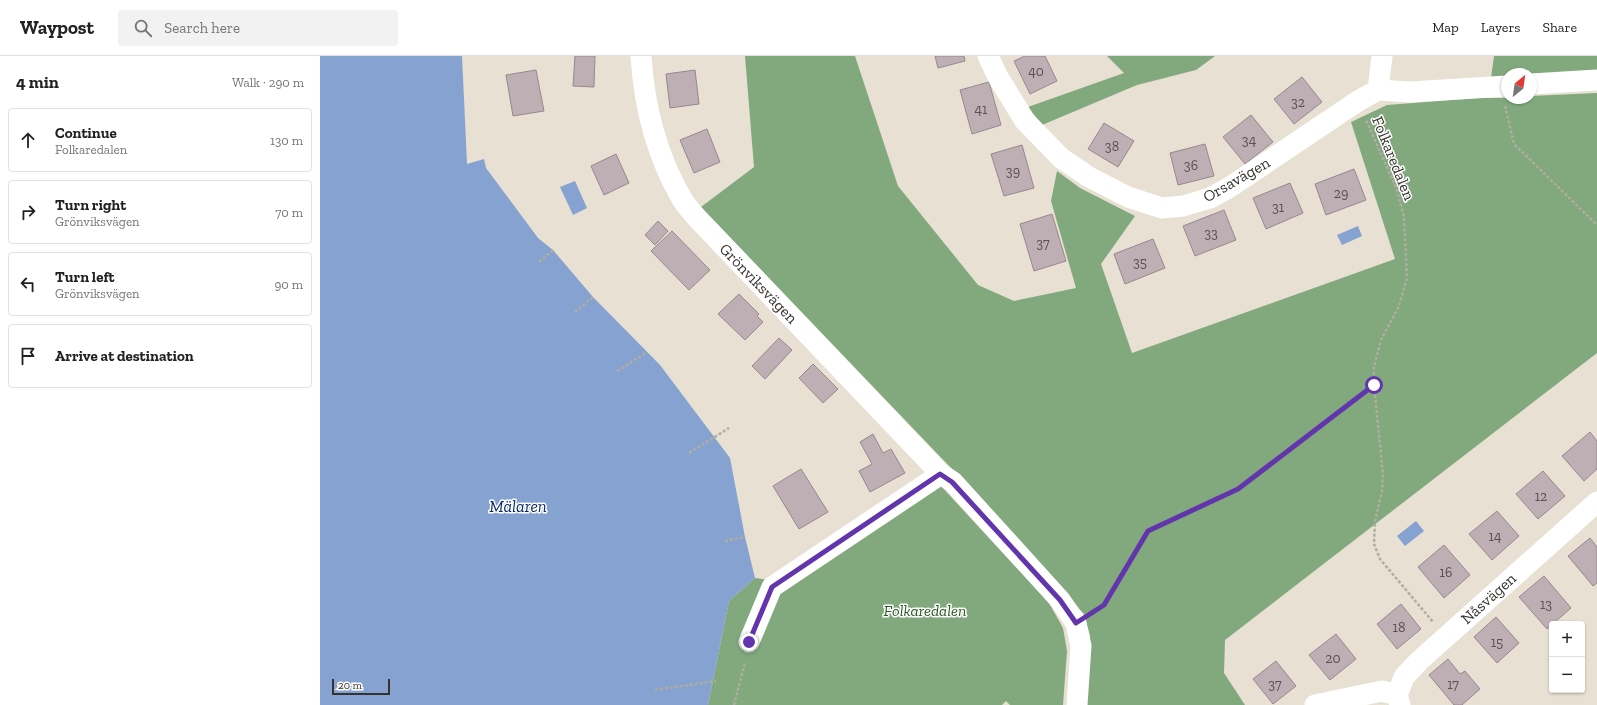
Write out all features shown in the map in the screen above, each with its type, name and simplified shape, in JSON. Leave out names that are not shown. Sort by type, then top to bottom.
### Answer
[{"type":"street","name":"Grönviksvägen","points":[[641,56],[647,106],[664,161],[682,200],[697,218],[940,474],[952,482],[1054,594],[1076,623],[1081,646],[1077,705]]},
{"type":"street","name":"Orsavägen","points":[[988,56],[998,77],[1025,121],[1061,158],[1089,177],[1128,197],[1162,208],[1183,206],[1210,198],[1230,187],[1358,101],[1378,90]]},
{"type":"street","points":[[1382,56],[1378,90],[1410,92],[1501,86]]},
{"type":"street","points":[[1537,84],[1597,80]]},
{"type":"street","points":[[749,642],[772,587],[940,474]]},
{"type":"street","name":"Nåsvägen","points":[[1399,700],[1404,677],[1445,636],[1597,502]]},
{"type":"street","points":[[1315,705],[1382,691],[1399,700]]},
{"type":"path","name":"Folkaredalen","points":[[1358,101],[1397,190],[1404,217],[1406,246],[1407,278],[1399,306],[1380,340],[1374,367],[1374,385],[1382,475],[1382,491],[1375,521],[1374,544],[1380,559],[1445,636]]},
{"type":"path","points":[[1507,104],[1514,144],[1597,224]]},
{"type":"path","points":[[539,262],[553,250]]},
{"type":"path","points":[[575,312],[593,297]]},
{"type":"path","points":[[617,371],[647,352]]},
{"type":"path","points":[[1076,623],[1104,605],[1148,531],[1238,489],[1374,385]]},
{"type":"path","points":[[689,453],[729,428]]},
{"type":"path","points":[[725,541],[745,537]]},
{"type":"path","points":[[734,705],[749,642]]},
{"type":"path","points":[[655,690],[716,681]]},
{"type":"green space","points":[[745,56],[855,56],[898,186],[978,285],[1014,301],[1076,288],[1051,201],[1057,171],[1080,188],[1135,216],[1101,264],[1132,353],[1395,259],[1351,122],[1387,105],[1478,98],[1501,98],[1501,104],[1537,104],[1537,96],[1597,93],[1597,353],[1225,640],[1224,673],[1245,705],[1085,705],[1090,636],[1084,614],[952,469],[701,207],[754,167]]},
{"type":"green space","points":[[1107,56],[1215,56],[1196,70],[1137,85],[1042,125],[1028,107],[1124,73]]},
{"type":"green space","points":[[1494,56],[1597,56],[1597,74],[1537,74],[1537,68],[1501,68],[1501,77],[1491,78]]},
{"type":"green space","name":"Folkaredalen","points":[[940,485],[1049,603],[1063,628],[1067,651],[1063,705],[1010,705],[1006,701],[1002,705],[708,705],[729,601],[755,578],[792,583]]},
{"type":"water","name":"Mälaren","points":[[320,56],[462,56],[467,164],[484,159],[486,168],[538,238],[553,250],[593,297],[660,365],[730,458],[745,537],[755,578],[729,601],[708,705],[320,705]]},
{"type":"water","points":[[575,181],[587,208],[573,215],[560,187]]},
{"type":"water","points":[[1358,226],[1362,236],[1342,245],[1337,235]]},
{"type":"water","points":[[1416,521],[1424,531],[1405,546],[1397,536]]},
{"type":"building","points":[[575,56],[595,56],[594,87],[573,86]]},
{"type":"building","points":[[935,56],[964,56],[965,61],[938,68]]},
{"type":"building","points":[[1025,56],[1045,56],[1057,81],[1030,94],[1014,61]]},
{"type":"building","points":[[536,70],[544,111],[513,116],[506,75]]},
{"type":"building","points":[[695,70],[699,104],[670,108],[666,74]]},
{"type":"building","points":[[1302,77],[1322,102],[1294,124],[1274,99]]},
{"type":"building","points":[[989,82],[1001,125],[972,134],[960,90]]},
{"type":"building","points":[[1251,115],[1273,142],[1245,164],[1223,137]]},
{"type":"building","points":[[1104,123],[1134,141],[1118,167],[1088,149]]},
{"type":"building","points":[[707,129],[720,162],[694,173],[680,140]]},
{"type":"building","points":[[1205,144],[1214,176],[1178,185],[1170,153]]},
{"type":"building","points":[[1022,145],[1034,188],[1004,196],[991,154]]},
{"type":"building","points":[[616,154],[629,183],[604,195],[591,166]]},
{"type":"building","points":[[1354,169],[1366,200],[1326,215],[1315,184]]},
{"type":"building","points":[[1290,183],[1303,213],[1266,229],[1253,198]]},
{"type":"building","points":[[1224,210],[1236,240],[1195,256],[1183,226]]},
{"type":"building","points":[[1052,214],[1066,261],[1034,271],[1020,224]]},
{"type":"building","points":[[658,221],[668,231],[655,245],[645,235]]},
{"type":"building","points":[[672,231],[710,270],[689,290],[651,251]]},
{"type":"building","points":[[1153,239],[1165,268],[1125,284],[1114,254]]},
{"type":"building","points":[[739,294],[759,314],[757,316],[763,322],[745,340],[718,314]]},
{"type":"building","points":[[779,338],[792,350],[765,379],[752,366]]},
{"type":"building","points":[[813,364],[838,389],[823,403],[799,378]]},
{"type":"building","points":[[1590,432],[1597,441],[1597,469],[1584,481],[1562,456]]},
{"type":"building","points":[[873,434],[883,453],[891,449],[905,473],[870,492],[859,471],[872,464],[860,442]]},
{"type":"building","points":[[801,469],[828,512],[799,529],[773,486]]},
{"type":"building","points":[[1543,471],[1565,496],[1538,519],[1516,494]]},
{"type":"building","points":[[1497,511],[1519,536],[1492,560],[1469,534]]},
{"type":"building","points":[[1590,538],[1597,547],[1597,583],[1593,586],[1568,556]]},
{"type":"building","points":[[1444,545],[1470,575],[1444,598],[1418,567]]},
{"type":"building","points":[[1544,576],[1571,608],[1556,621],[1549,621],[1549,627],[1547,629],[1519,597]]},
{"type":"building","points":[[1401,604],[1421,629],[1397,649],[1377,624]]},
{"type":"building","points":[[1496,617],[1519,643],[1497,663],[1474,637]]},
{"type":"building","points":[[1336,634],[1356,659],[1330,680],[1309,655]]},
{"type":"building","points":[[1448,659],[1460,674],[1465,671],[1480,689],[1462,705],[1454,705],[1429,675]]},
{"type":"building","points":[[1276,661],[1296,686],[1273,704],[1253,679]]},
{"type":"route","points":[[749,642],[772,587],[940,474],[952,482],[1060,600],[1076,623],[1104,605],[1148,531],[1238,489],[1261,473],[1374,385]]}]
